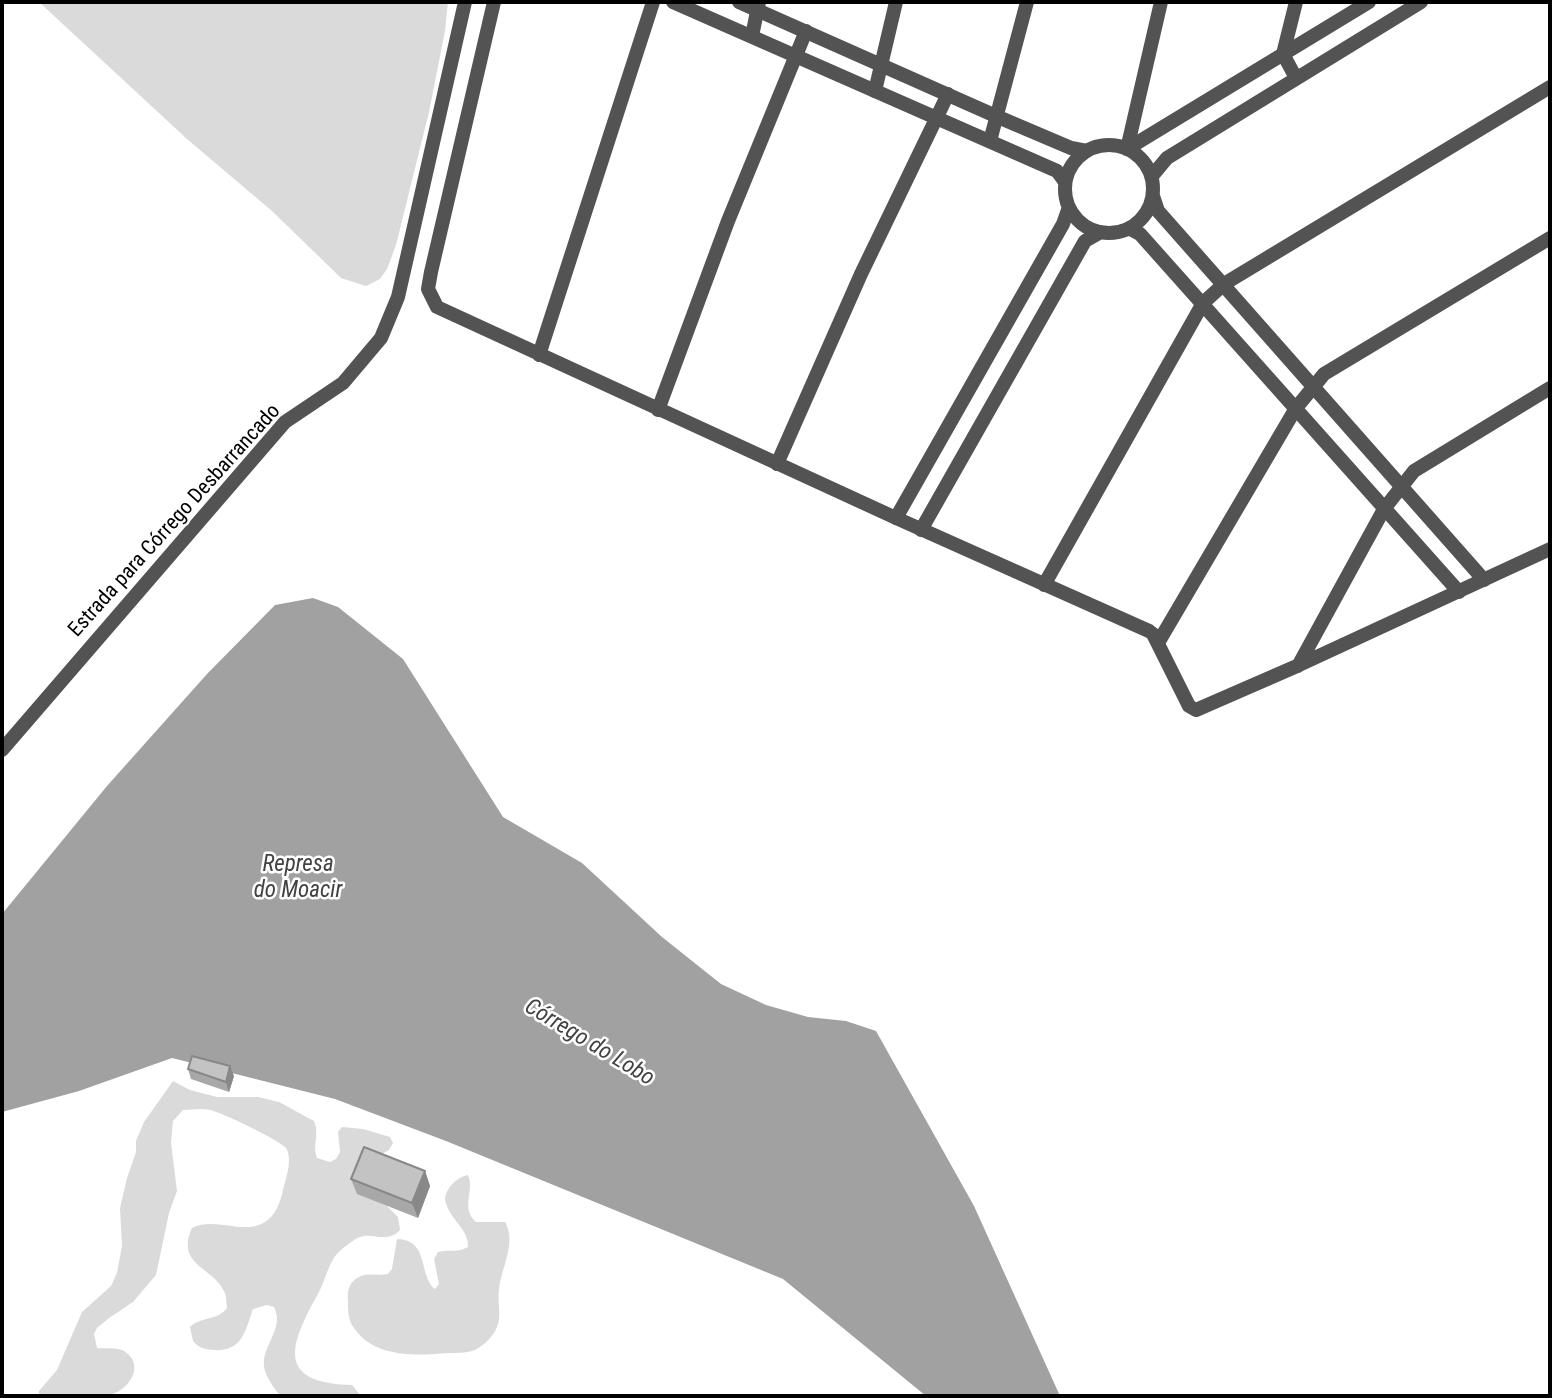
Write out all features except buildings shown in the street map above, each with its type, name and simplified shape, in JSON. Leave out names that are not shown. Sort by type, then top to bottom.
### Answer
[{"type":"street","name":"Estrada para Córrego Desbarrancado","points":[[2,750],[285,422],[342,383],[382,338],[398,297],[466,2]]},
{"type":"street","points":[[494,2],[428,289],[438,307],[658,410],[1153,634],[1189,706],[1196,710],[1550,549]]},
{"type":"street","points":[[540,355],[653,2]]},
{"type":"street","points":[[673,2],[1057,171],[1065,182]]},
{"type":"street","points":[[739,2],[759,6],[806,31],[998,117],[1071,148],[1087,151]]},
{"type":"street","points":[[875,91],[895,2]]},
{"type":"street","points":[[990,141],[1027,2]]},
{"type":"street","points":[[1127,149],[1161,2]]},
{"type":"street","points":[[1296,2],[1283,54],[1296,78]]},
{"type":"street","points":[[1127,149],[1368,2]]},
{"type":"street","points":[[1152,176],[1167,158],[1421,2]]},
{"type":"street","points":[[751,36],[759,6]]},
{"type":"street","points":[[658,410],[728,221],[806,31]]},
{"type":"street","points":[[1044,585],[1203,303],[1224,284],[1550,87]]},
{"type":"street","points":[[777,464],[861,274],[948,94]]},
{"type":"street","points":[[1153,196],[1143,217],[1129,228],[1114,233],[1101,232],[1082,223],[1069,207],[1065,182],[1075,161],[1087,151],[1109,145],[1127,149],[1144,161],[1152,176],[1153,196],[1158,211],[1484,580]]},
{"type":"street","points":[[896,518],[1063,224],[1069,207]]},
{"type":"street","points":[[1129,228],[1140,234],[1203,303],[1459,592]]},
{"type":"street","points":[[921,530],[1085,242],[1101,232]]},
{"type":"street","points":[[1157,643],[1296,408],[1324,374],[1550,238]]},
{"type":"street","points":[[1297,666],[1384,509],[1414,471],[1550,388]]},
{"type":"shaded area","points":[[39,2],[448,2],[429,112],[396,245],[380,279],[366,286],[341,278],[272,211],[187,139]]},
{"type":"shaded area","points":[[173,1081],[190,1090],[217,1097],[258,1097],[279,1102],[314,1121],[317,1158],[330,1162],[336,1159],[340,1152],[338,1132],[342,1127],[363,1129],[390,1137],[393,1143],[389,1150],[375,1158],[384,1203],[398,1217],[400,1230],[385,1237],[360,1237],[338,1253],[301,1328],[296,1344],[295,1357],[300,1368],[310,1377],[327,1383],[352,1385],[361,1396],[280,1396],[268,1378],[264,1366],[266,1351],[277,1322],[274,1307],[267,1305],[253,1309],[241,1339],[230,1348],[207,1349],[193,1341],[190,1327],[219,1315],[227,1308],[225,1293],[219,1283],[197,1264],[188,1250],[192,1228],[210,1224],[248,1227],[265,1222],[279,1203],[289,1163],[286,1148],[273,1139],[225,1115],[200,1109],[183,1110],[173,1121],[171,1143],[177,1191],[169,1213],[156,1275],[133,1302],[109,1318],[94,1334],[97,1348],[121,1350],[130,1357],[134,1370],[129,1383],[110,1395],[39,1396],[39,1391],[57,1370],[82,1312],[111,1286],[117,1273],[122,1246],[120,1208],[136,1152],[136,1141],[144,1122]]},
{"type":"shaded area","points":[[468,1175],[468,1205],[471,1217],[476,1222],[505,1222],[508,1230],[509,1247],[500,1282],[499,1318],[495,1331],[482,1346],[465,1352],[423,1355],[397,1353],[373,1345],[363,1338],[351,1322],[348,1298],[351,1283],[364,1275],[388,1274],[392,1269],[397,1239],[414,1245],[435,1289],[439,1284],[434,1259],[438,1252],[468,1247],[465,1234],[450,1212],[445,1199],[453,1184]]},
{"type":"water","name":"Represa do Moacir","points":[[313,598],[338,607],[403,659],[503,817],[582,863],[662,937],[721,984],[766,1005],[808,1017],[846,1021],[876,1031],[974,1206],[1060,1396],[926,1396],[783,1279],[446,1141],[335,1099],[172,1058],[79,1091],[2,1112],[2,914],[107,786],[207,674],[275,605]]},
{"type":"water label","name":"Córrego do Lobo","points":[[589,1043]]}]
